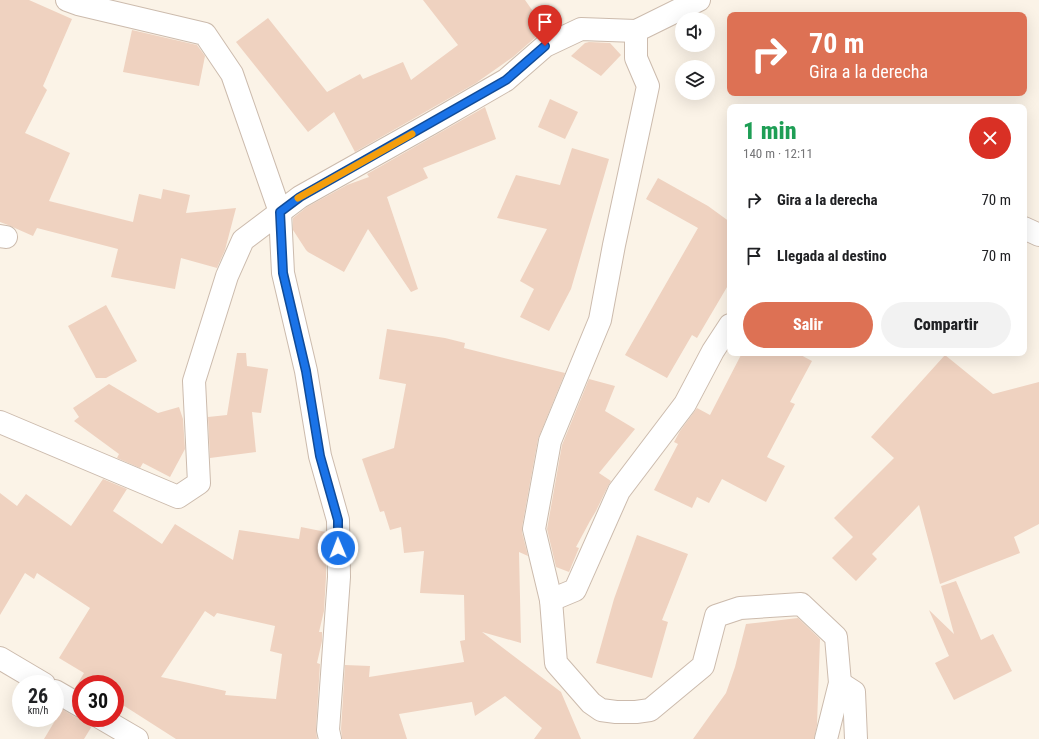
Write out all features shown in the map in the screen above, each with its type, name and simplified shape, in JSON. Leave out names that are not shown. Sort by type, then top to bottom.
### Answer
[{"type":"street","points":[[67,0],[78,4],[205,34],[232,74],[280,212],[283,273],[306,371],[320,456],[338,520],[339,577],[328,730],[330,739]]},
{"type":"street","points":[[0,422],[178,497],[199,483],[194,381],[227,276],[243,240],[300,197],[506,80],[545,46],[581,29],[636,31],[699,0]]},
{"type":"street","points":[[636,31],[636,58],[648,86],[614,245],[600,320],[550,441],[534,529],[551,600],[556,663],[591,703],[601,710],[616,712],[650,710],[703,666],[716,616],[740,608],[801,604],[836,637],[840,683],[826,739]]},
{"type":"street","points":[[1027,229],[1039,235]]},
{"type":"street","points":[[551,600],[574,590],[619,491],[685,404],[713,351],[727,329]]},
{"type":"street","points":[[0,658],[29,675]]},
{"type":"street","points":[[840,683],[854,692],[856,739]]},
{"type":"street","points":[[117,727],[137,739]]},
{"type":"building","points":[[0,0],[29,0],[72,19],[43,86],[47,90],[25,133],[70,153],[49,201],[133,222],[139,194],[161,199],[163,189],[190,195],[186,213],[236,208],[225,250],[217,268],[181,258],[175,289],[111,277],[118,249],[37,228],[33,236],[0,222]]},
{"type":"building","points":[[423,0],[525,0],[547,31],[537,36],[513,57],[476,83],[355,152],[334,112],[308,132],[236,42],[268,18],[327,92],[360,74],[363,79],[403,62],[411,80],[458,45]]},
{"type":"building","points":[[132,30],[197,45],[205,56],[199,86],[123,72]]},
{"type":"building","points":[[585,43],[610,43],[621,55],[601,76],[571,56]]},
{"type":"building","points":[[550,99],[578,112],[565,139],[538,127]]},
{"type":"building","points":[[485,107],[496,139],[423,168],[428,178],[387,197],[418,289],[411,292],[368,229],[344,272],[306,250],[293,230],[293,218],[307,207],[347,185],[369,177],[367,174]]},
{"type":"building","points":[[572,148],[609,159],[571,289],[549,331],[520,317],[534,289],[520,281],[547,229],[497,218],[516,175],[560,185]]},
{"type":"building","points":[[658,178],[708,206],[727,220],[727,287],[697,338],[692,335],[667,378],[625,355],[698,228],[646,199]]},
{"type":"building","points":[[106,305],[137,361],[106,378],[96,378],[68,326]]},
{"type":"building","points":[[387,329],[445,338],[465,343],[464,348],[565,373],[538,439],[522,527],[528,556],[519,552],[521,643],[482,632],[561,692],[581,739],[534,739],[542,728],[505,696],[475,716],[472,702],[399,714],[407,739],[342,739],[341,729],[345,665],[370,666],[369,677],[464,662],[460,641],[465,640],[464,595],[420,593],[424,551],[404,553],[401,527],[390,530],[384,511],[380,512],[362,459],[394,448],[406,384],[379,379]]},
{"type":"building","points":[[237,353],[246,353],[247,366],[268,369],[261,413],[252,412],[256,452],[210,458],[208,417],[227,415]]},
{"type":"building","points":[[740,356],[803,356],[812,361],[790,402],[795,404],[767,457],[785,466],[766,502],[722,479],[709,503],[697,497],[692,508],[654,490],[678,444],[674,442],[697,408],[710,415]]},
{"type":"building","points":[[944,356],[946,356],[993,394],[1039,382],[1039,524],[1014,537],[1020,553],[940,584],[919,505],[872,554],[877,559],[856,581],[832,558],[853,537],[834,518],[894,458],[871,437]]},
{"type":"building","points":[[589,379],[615,386],[605,411],[635,429],[599,473],[611,481],[576,547],[579,548],[569,572],[556,567],[547,529],[562,445]]},
{"type":"building","points":[[109,384],[158,413],[179,407],[183,419],[185,449],[170,477],[143,463],[140,468],[117,458],[119,454],[74,421],[79,417],[73,408]]},
{"type":"building","points":[[103,479],[127,489],[113,511],[162,544],[175,524],[233,560],[239,530],[299,539],[301,527],[326,532],[324,611],[319,632],[322,632],[322,641],[317,663],[320,664],[316,729],[317,739],[176,739],[124,706],[124,675],[83,675],[84,673],[59,658],[90,608],[37,573],[34,579],[25,573],[0,615],[0,493],[17,506],[26,494],[71,526]],"holes":[[[205,611],[214,617],[217,613],[275,626],[270,651],[282,654],[276,699],[225,695],[226,691],[161,677]]]},
{"type":"building","points":[[637,535],[688,554],[662,620],[668,622],[652,678],[596,663],[614,599]]},
{"type":"building","points":[[956,581],[981,640],[993,634],[1012,671],[954,700],[935,663],[949,656],[929,610],[954,634],[941,586]]},
{"type":"building","points":[[798,618],[820,639],[817,725],[814,739],[693,739],[726,693],[735,667],[746,624]]},
{"type":"building","points":[[64,710],[72,715],[72,727],[91,727],[84,739],[44,739],[51,727],[64,727]]},
{"type":"slow traffic","points":[[298,198],[412,134]]},
{"type":"route","points":[[338,548],[338,520],[320,456],[306,371],[283,273],[280,212],[300,197],[506,80],[545,46]]}]
